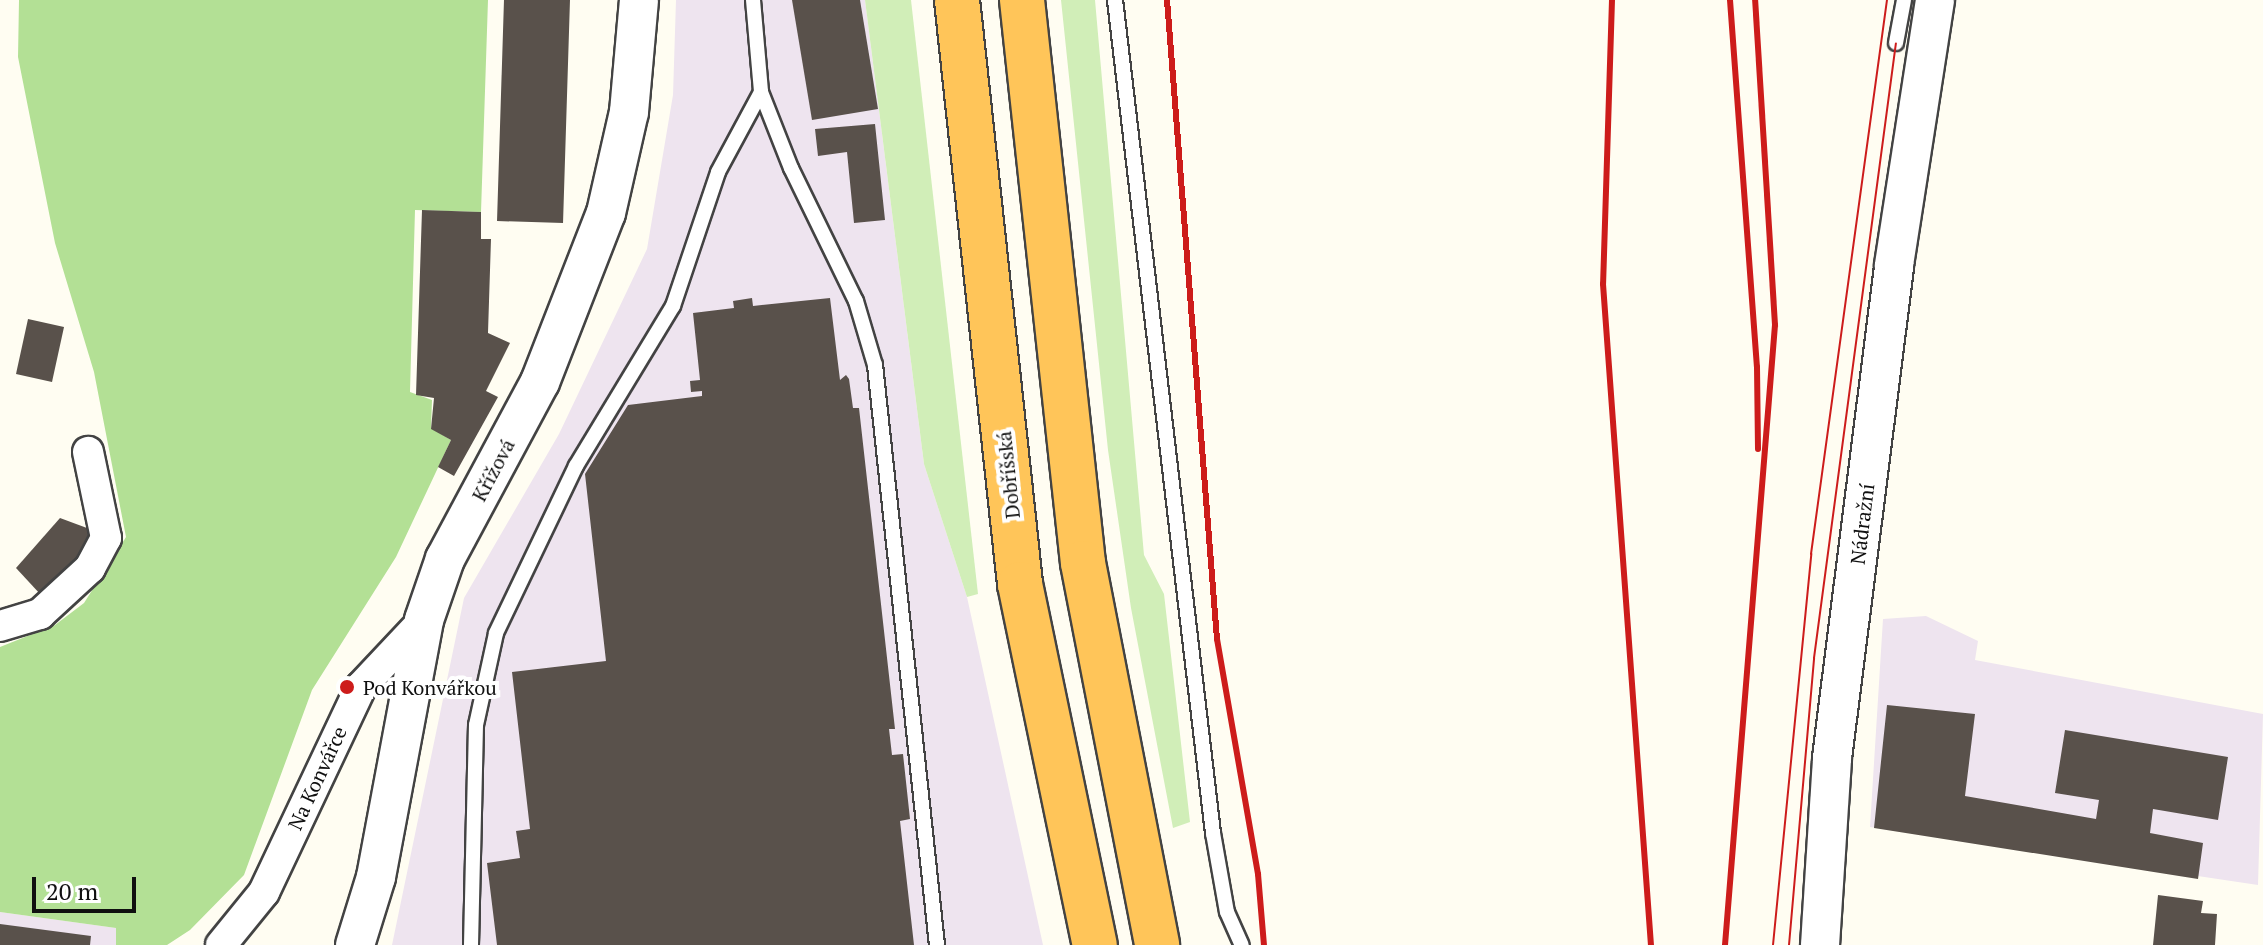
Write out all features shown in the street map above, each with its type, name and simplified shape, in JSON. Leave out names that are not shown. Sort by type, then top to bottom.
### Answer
[{"type":"highway","name":"Dobříšská","points":[[957,0],[1020,584],[1095,945]]},
{"type":"highway","points":[[1022,0],[1083,563],[1157,945]]},
{"type":"street","name":"Křížová","points":[[355,945],[376,877],[424,620],[445,559],[540,382],[590,261],[627,125],[639,0]]},
{"type":"street","name":"Nádražní","points":[[1911,0],[1917,104]]},
{"type":"street","name":"Nádražní","points":[[1820,945],[1832,758],[1917,104],[1935,0]]},
{"type":"street","points":[[0,626],[40,614],[90,568],[106,538],[88,452]]},
{"type":"street","name":"Na Konvářce","points":[[221,945],[264,892],[361,687],[424,620]]},
{"type":"lane","points":[[753,0],[761,92],[791,168],[856,301],[875,365],[937,945]]},
{"type":"lane","points":[[1115,0],[1213,833],[1227,912],[1242,945]]},
{"type":"lane","points":[[1896,43],[1904,0]]},
{"type":"lane","points":[[471,945],[476,725],[496,633],[576,466],[673,306],[718,172],[761,92]]},
{"type":"shaded area","points":[[676,0],[865,0],[924,464],[967,597],[1043,945],[392,945],[464,598],[559,434],[647,249],[673,95]]},
{"type":"shaded area","points":[[1926,616],[1978,641],[1975,660],[2263,714],[2258,885],[1870,827],[1883,619]]},
{"type":"shaded area","points":[[0,912],[116,928],[116,945],[0,945]]},
{"type":"green space","points":[[19,0],[488,0],[481,212],[415,210],[410,392],[432,400],[431,428],[451,440],[396,557],[312,690],[244,875],[190,930],[167,945],[116,945],[116,928],[0,912],[0,647],[55,625],[84,603],[126,537],[94,372],[55,243],[18,57]]},
{"type":"green space","points":[[865,0],[911,0],[978,594],[967,597],[924,464]]},
{"type":"green space","points":[[1061,0],[1095,0],[1144,555],[1164,594],[1190,822],[1173,828],[1131,608],[1108,450]]},
{"type":"building","points":[[504,0],[570,0],[563,223],[497,221]]},
{"type":"building","points":[[792,0],[860,0],[878,109],[812,120]]},
{"type":"building","points":[[875,124],[885,220],[854,223],[847,152],[818,156],[815,129]]},
{"type":"building","points":[[422,210],[481,212],[481,239],[491,239],[488,333],[510,343],[486,391],[498,397],[454,476],[438,467],[451,440],[431,429],[434,398],[416,395]]},
{"type":"building","points":[[752,298],[753,306],[830,298],[840,380],[846,375],[849,379],[853,408],[859,408],[895,729],[889,729],[892,755],[903,754],[910,819],[900,821],[914,945],[497,945],[487,863],[520,858],[516,831],[530,829],[512,672],[606,661],[585,474],[628,405],[702,396],[702,391],[691,392],[690,381],[700,380],[693,313],[734,308],[733,301]]},
{"type":"building","points":[[28,319],[64,327],[52,382],[16,374]]},
{"type":"building","points":[[60,518],[95,531],[80,558],[41,595],[16,568]]},
{"type":"building","points":[[1887,705],[1975,714],[1965,796],[2096,819],[2099,800],[2055,793],[2065,730],[2228,757],[2218,820],[2153,809],[2150,833],[2203,843],[2198,879],[1874,828]]},
{"type":"building","points":[[2158,895],[2203,901],[2201,913],[2217,914],[2215,945],[2153,945]]},
{"type":"building","points":[[0,924],[91,936],[90,945],[0,945]]},
{"type":"tram line","points":[[1773,945],[1811,554],[1887,0]]},
{"type":"tram line","points":[[1789,945],[1814,658],[1896,43]]},
{"type":"railway","points":[[1167,0],[1217,639],[1258,874],[1264,945]]},
{"type":"railway","points":[[1612,0],[1603,284],[1651,945]]},
{"type":"railway","points":[[1730,0],[1757,367],[1758,449]]},
{"type":"railway","points":[[1725,945],[1775,325],[1755,0]]},
{"type":"place","name":"Pod Konvářkou","points":[[347,687]]}]
